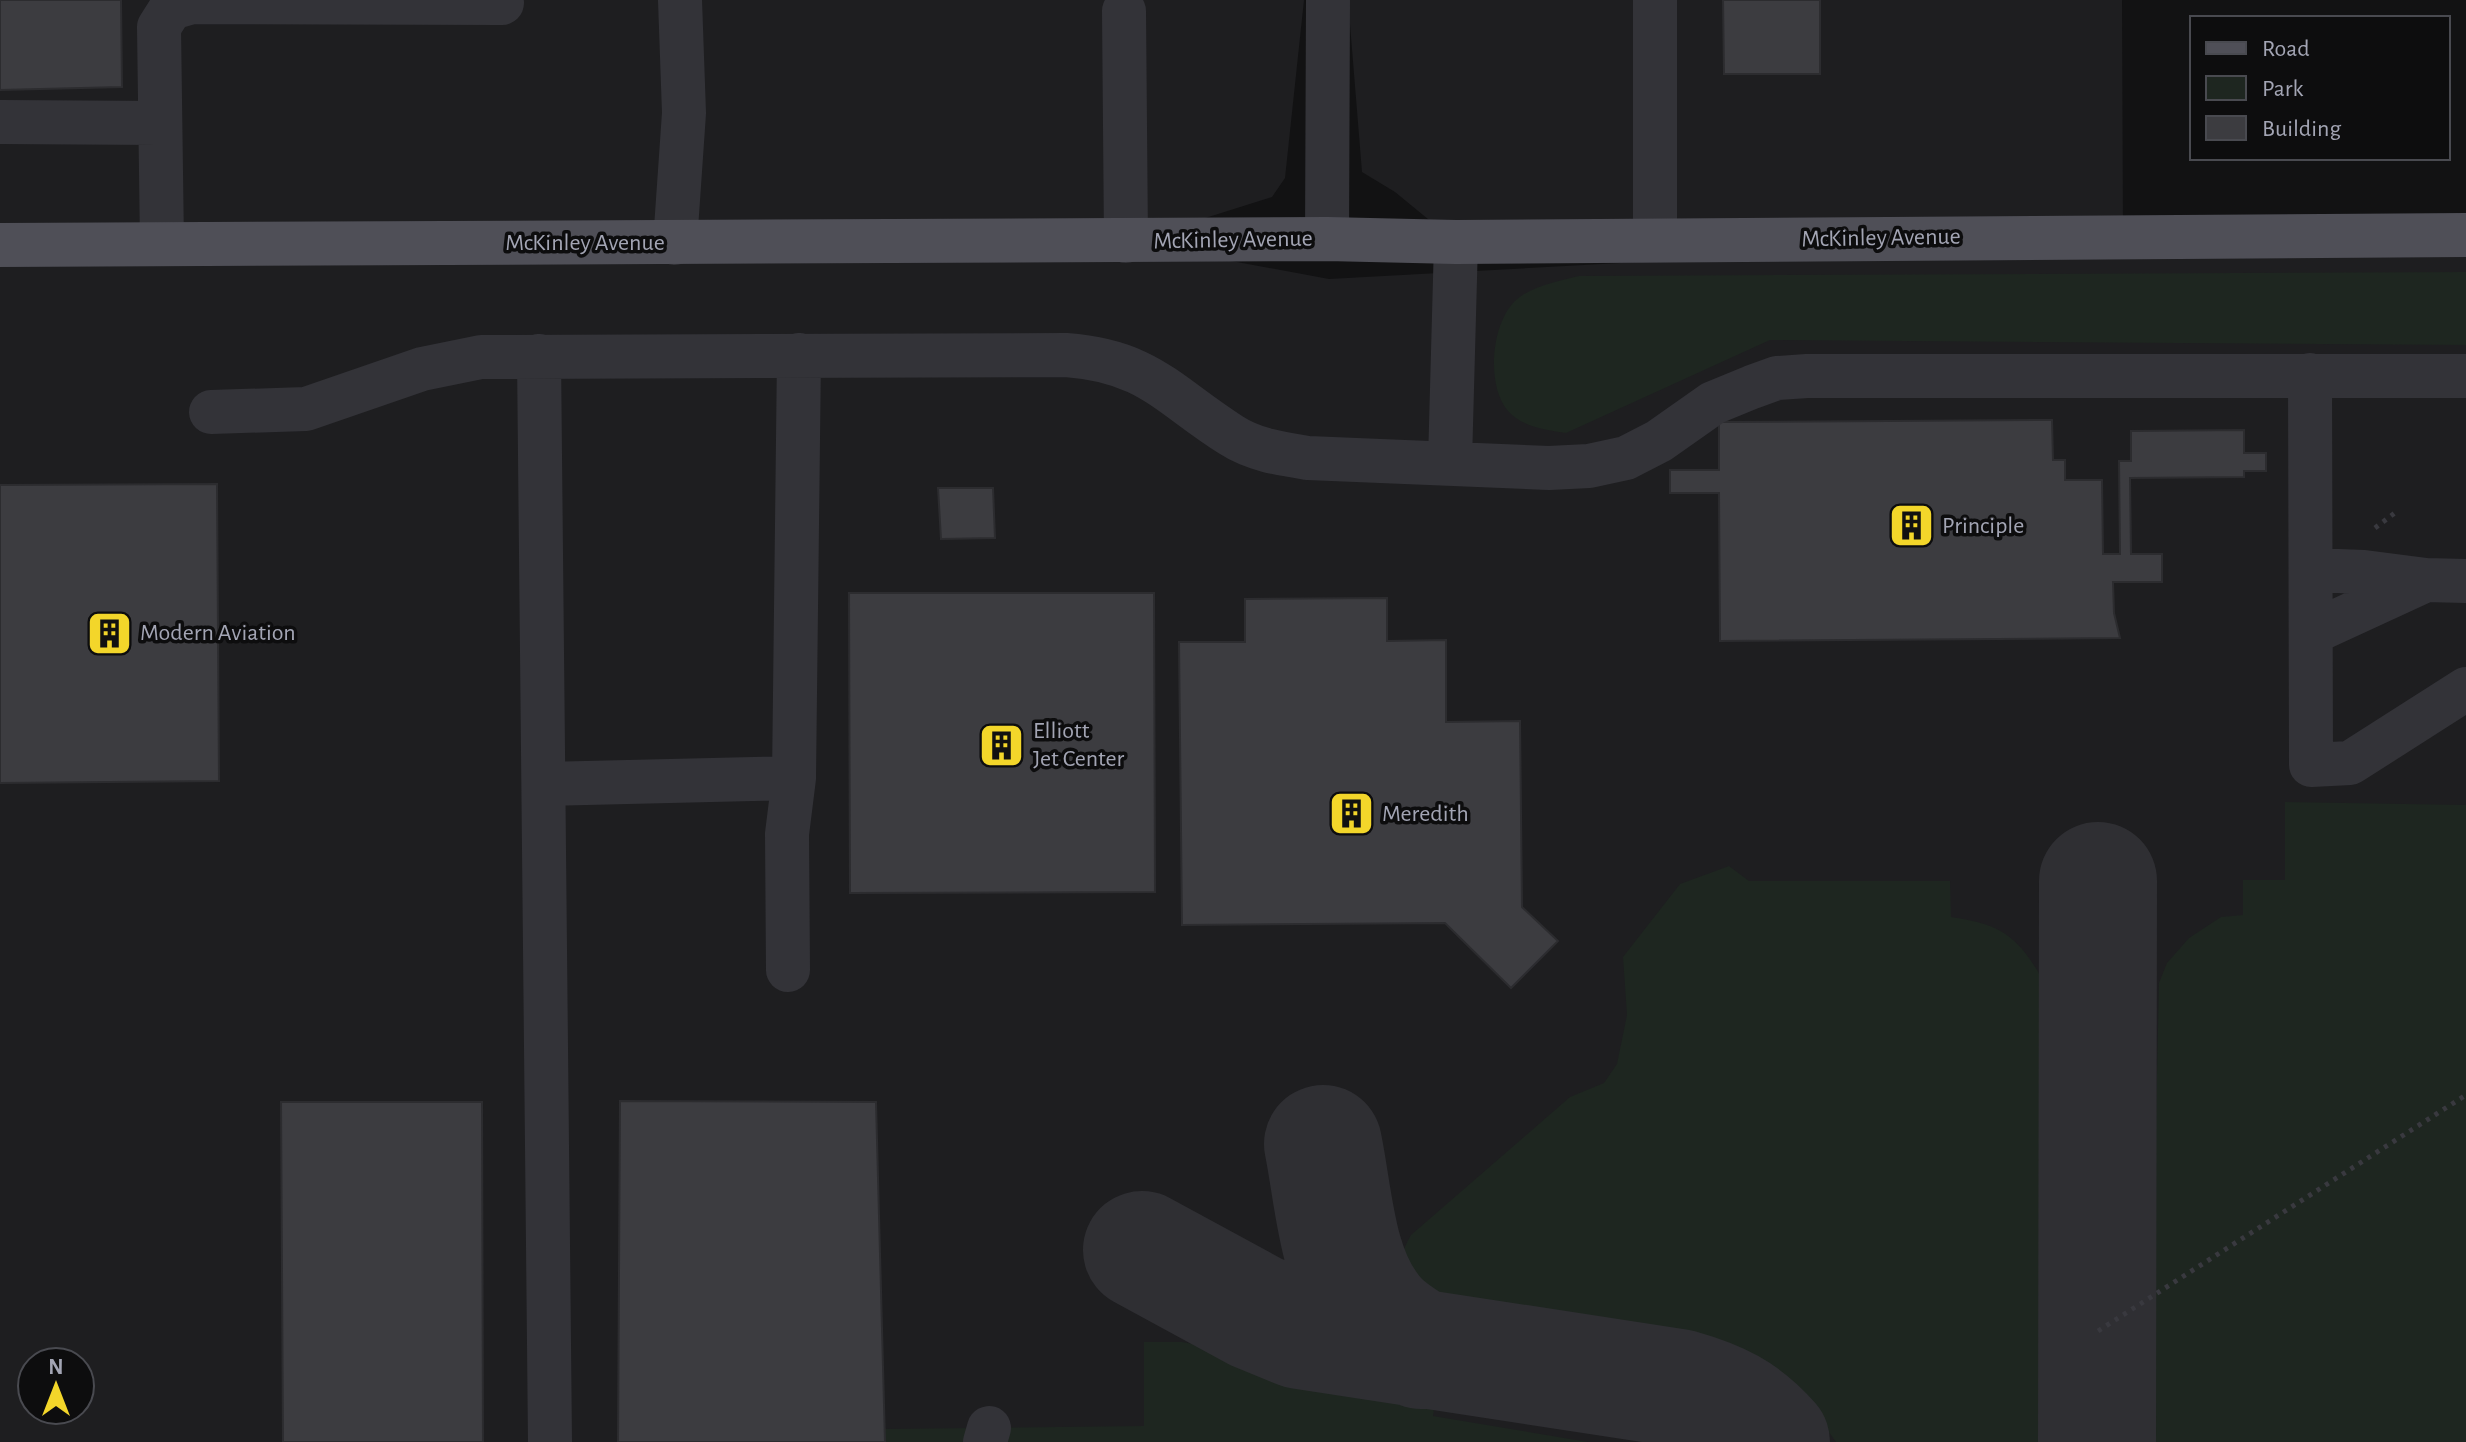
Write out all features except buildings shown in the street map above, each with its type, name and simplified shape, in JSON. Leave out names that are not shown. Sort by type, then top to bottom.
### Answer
[{"type":"main road","name":"McKinley Avenue","points":[[0,245],[1327,239],[1456,242],[2466,235]]},
{"type":"street","points":[[675,243],[684,113],[680,0]]},
{"type":"street","points":[[1327,239],[1328,0]]},
{"type":"street","points":[[1655,0],[1655,240]]},
{"type":"street","points":[[162,244],[159,27],[171,8],[192,2],[502,3]]},
{"type":"street","points":[[1124,11],[1126,241]]},
{"type":"street","points":[[0,122],[159,123]]},
{"type":"street","points":[[1450,462],[1456,242]]},
{"type":"street","points":[[211,412],[306,409],[422,369],[481,357],[952,354],[1100,357],[1138,370],[1233,436],[1270,452],[1308,458],[1549,468],[1589,466],[1626,458],[1659,441],[1713,403],[1777,378],[2466,376]]},
{"type":"street","points":[[788,970],[787,834],[794,778],[799,355]]},
{"type":"street","points":[[539,356],[550,1442]]},
{"type":"street","points":[[2310,375],[2311,765],[2350,763],[2466,689]]},
{"type":"street","points":[[2311,570],[2446,580]]},
{"type":"street","points":[[2311,633],[2446,580]]},
{"type":"street","points":[[544,784],[794,778]]},
{"type":"path","points":[[2098,1331],[2466,1095]]},
{"type":"shaded area","points":[[0,0],[1304,0],[1285,178],[1272,197],[1129,242],[1329,279],[2097,237],[1456,242],[1395,192],[1362,172],[1348,0],[2122,0],[2123,235],[2466,235],[2466,1442],[0,1442]]},
{"type":"green space","points":[[2466,272],[2466,345],[1770,340],[1566,433],[1535,427],[1520,421],[1508,411],[1496,386],[1494,371],[1496,339],[1507,311],[1515,301],[1537,288],[1579,276]]},
{"type":"green space","points":[[2285,802],[2466,805],[2466,1442],[2149,1442],[2159,983],[2167,963],[2189,938],[2221,917],[2243,915],[2243,880],[2285,880]]},
{"type":"green space","points":[[1729,866],[1749,881],[1950,881],[1951,917],[1981,923],[2004,933],[2022,949],[2040,975],[2044,1334],[2042,1442],[1836,1442],[1811,1407],[1777,1375],[1728,1353],[1447,1322],[1422,1306],[1405,1287],[1401,1264],[1411,1235],[1570,1097],[1604,1083],[1617,1064],[1627,1015],[1623,957],[1680,884]]},
{"type":"green space","points":[[1144,1342],[1182,1342],[1437,1388],[1433,1416],[1588,1442],[885,1442],[885,1429],[1144,1426]]},
{"type":"taxiway","points":[[2097,1442],[2098,881]]},
{"type":"taxiway","points":[[1323,1144],[1338,1231],[1360,1293],[1382,1323],[1421,1350]]},
{"type":"taxiway","points":[[1142,1250],[1256,1312],[1300,1330],[1679,1388],[1730,1408],[1751,1422],[1771,1442]]},
{"type":"place","name":"Principle","points":[[1911,526]]},
{"type":"place","name":"Modern Aviation","points":[[109,633]]},
{"type":"place","name":"Elliott Jet Center","points":[[1002,745]]},
{"type":"place","name":"Meredith","points":[[1351,814]]}]
